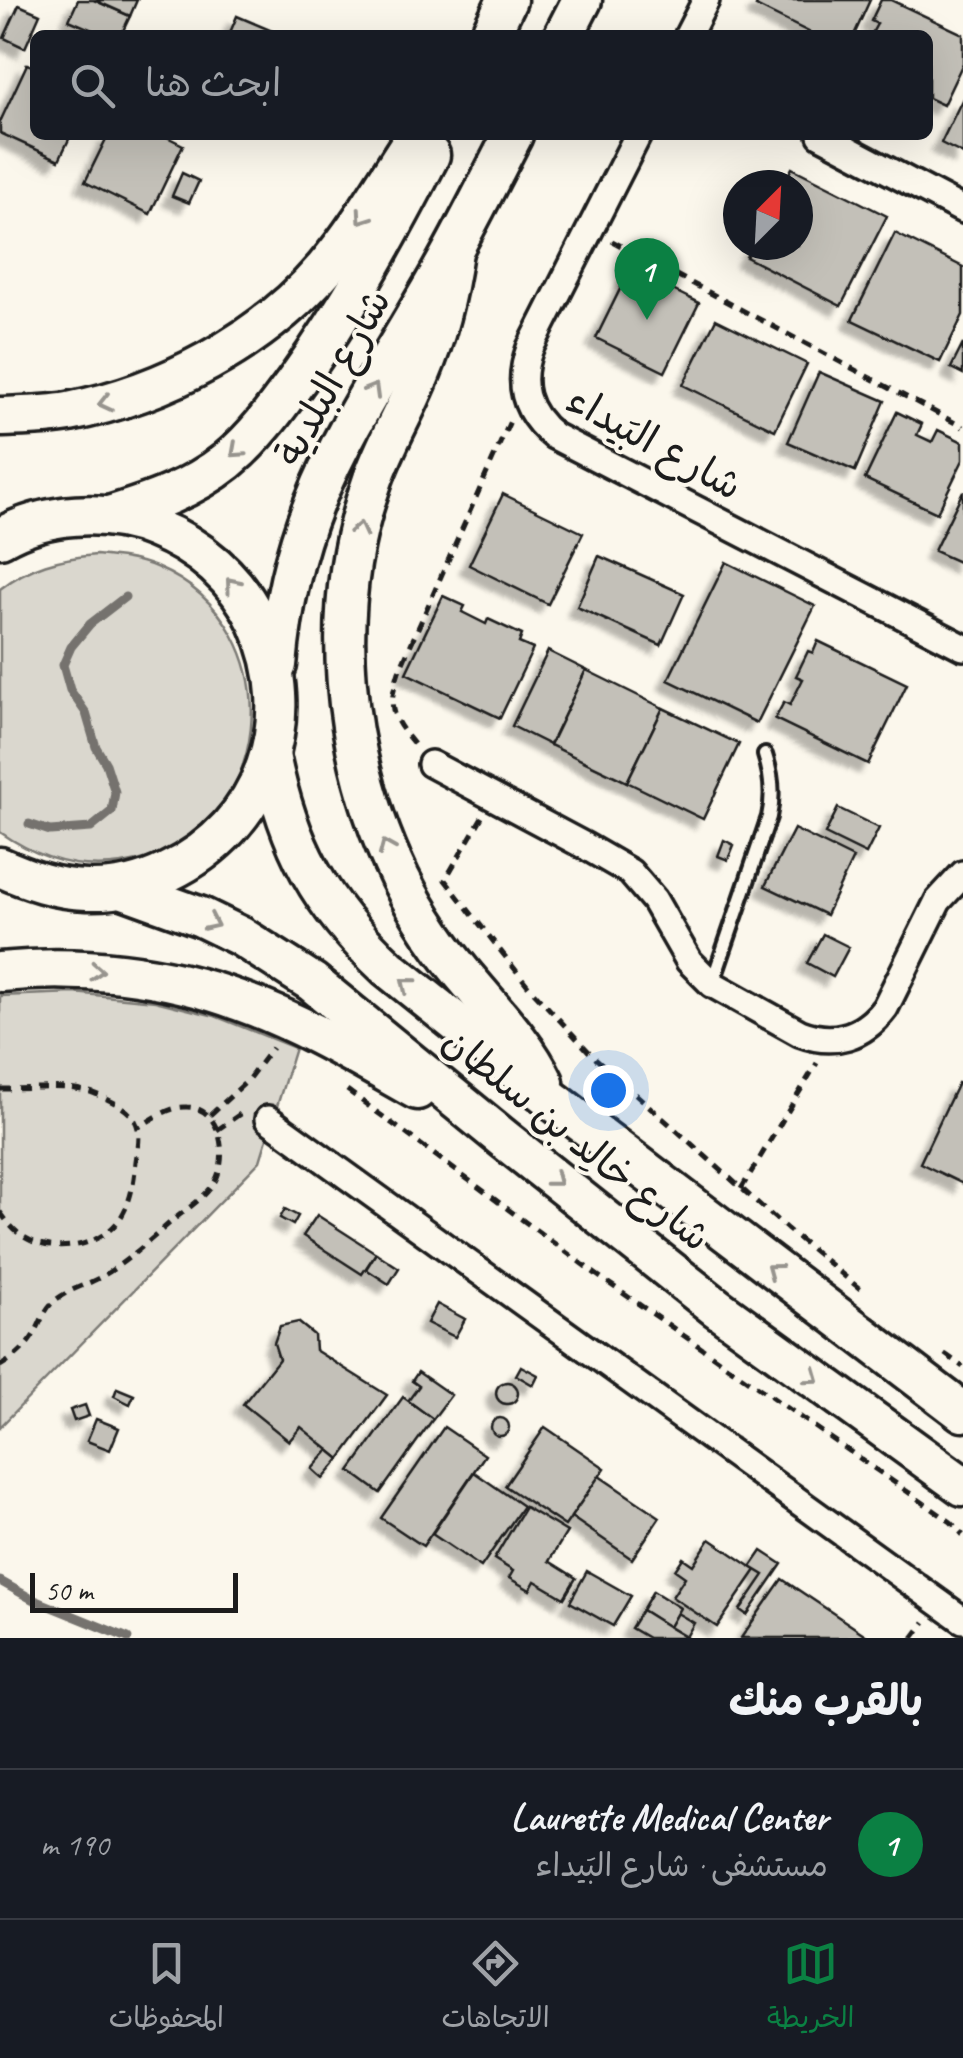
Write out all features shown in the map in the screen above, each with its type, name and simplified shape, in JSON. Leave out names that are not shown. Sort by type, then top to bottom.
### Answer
[{"type":"main road","points":[[492,30],[507,0]]},
{"type":"main road","points":[[567,30],[582,0]]},
{"type":"main road","points":[[0,417],[65,412],[122,399],[169,381],[248,335],[322,271],[378,197],[413,140]]},
{"type":"main road","name":"شارع البلدية","points":[[106,516],[150,504],[190,486],[258,432],[351,300],[437,140]]},
{"type":"main road","name":"شارع البلدية","points":[[275,678],[284,606],[314,502],[345,438],[454,251],[510,140]]},
{"type":"main road","points":[[454,251],[434,341],[373,480],[361,519],[345,638],[350,719],[369,802],[402,881],[447,954],[523,1046],[554,1102]]},
{"type":"main road","points":[[0,515],[44,520]]},
{"type":"main road","points":[[0,538],[44,520],[75,516],[106,516],[142,523],[176,536],[219,568],[252,610],[267,643],[277,704],[270,755],[257,788],[214,843],[186,864],[121,888],[60,888],[10,878]]},
{"type":"main road","name":"شارع خالِد بن سلطان","points":[[270,755],[289,828],[312,878],[363,946],[554,1102],[963,1412]]},
{"type":"main road","name":"شارع خالِد بن سلطان","points":[[121,888],[201,918],[277,958],[335,1000],[716,1307],[963,1486]]},
{"type":"main road","points":[[0,972],[108,971],[194,986],[240,1001],[328,1041],[504,1140]]},
{"type":"street","points":[[691,30],[706,0]]},
{"type":"street","name":"شارع البَيداء","points":[[635,140],[530,348],[523,391],[533,416],[554,436],[963,647]]},
{"type":"street","points":[[831,140],[963,210]]},
{"type":"street","points":[[431,764],[630,872],[654,900],[689,961],[712,984],[815,1038],[846,1038],[875,1021],[938,900],[963,874]]},
{"type":"street","points":[[268,1119],[963,1620]]},
{"type":"lane","points":[[712,984],[773,800],[765,755]]},
{"type":"path","points":[[590,229],[963,427]]},
{"type":"path","points":[[431,764],[396,722],[391,698],[523,391]]},
{"type":"path","points":[[494,797],[445,880],[560,1022],[628,1089],[877,1304]]},
{"type":"path","points":[[210,1115],[246,1081],[273,1046],[263,1040]]},
{"type":"path","points":[[740,1189],[830,1040]]},
{"type":"path","points":[[336,1082],[596,1276],[951,1522],[963,1535]]},
{"type":"path","points":[[0,1090],[51,1087],[92,1093],[132,1114],[138,1127],[133,1188],[122,1216],[108,1232],[80,1244],[42,1245],[21,1235],[0,1212]]},
{"type":"path","points":[[0,1366],[30,1341],[54,1301],[108,1273],[213,1185],[222,1164],[222,1152],[210,1115],[185,1106],[138,1127]]},
{"type":"path","points":[[935,1347],[963,1367]]},
{"type":"shaded area","points":[[96,555],[156,567],[202,596],[233,635],[249,681],[251,729],[239,776],[213,816],[174,847],[105,866],[58,860],[28,849],[0,832],[0,589],[45,564]]},
{"type":"shaded area","points":[[74,993],[155,1001],[215,1016],[295,1048],[260,1161],[0,1427],[0,996]]},
{"type":"building","points":[[78,0],[94,0],[130,16],[123,30],[92,30],[69,20]]},
{"type":"building","points":[[94,0],[137,0],[130,16]]},
{"type":"building","points":[[759,0],[870,0],[856,30],[805,30],[756,6]]},
{"type":"building","points":[[881,0],[891,0],[963,34],[963,63],[943,105],[933,100],[933,30],[874,30],[877,24],[871,21]]},
{"type":"building","points":[[19,5],[40,14],[25,48],[4,38]]},
{"type":"building","points":[[237,16],[270,30],[231,30]]},
{"type":"building","points":[[27,64],[30,140],[69,140],[59,160],[0,133],[0,122]]},
{"type":"building","points":[[963,98],[963,154],[941,143]]},
{"type":"building","points":[[106,140],[173,140],[183,145],[150,214],[85,182]]},
{"type":"building","points":[[182,173],[199,181],[189,203],[172,196]]},
{"type":"building","points":[[813,179],[887,216],[841,306],[752,260],[813,260]]},
{"type":"building","points":[[895,233],[963,267],[963,315],[940,362],[852,320]]},
{"type":"building","points":[[630,269],[699,303],[665,372],[596,338]]},
{"type":"building","points":[[716,319],[807,364],[775,430],[683,385]]},
{"type":"building","points":[[963,344],[963,374],[951,368]]},
{"type":"building","points":[[819,372],[885,401],[855,471],[788,442]]},
{"type":"building","points":[[897,412],[922,424],[917,435],[932,442],[938,430],[963,442],[963,460],[937,513],[865,479]]},
{"type":"building","points":[[963,491],[963,564],[934,551]]},
{"type":"building","points":[[503,494],[583,533],[548,604],[469,565]]},
{"type":"building","points":[[599,556],[684,594],[661,645],[577,607]]},
{"type":"building","points":[[726,562],[815,606],[757,723],[668,680]]},
{"type":"building","points":[[443,596],[465,606],[462,612],[486,624],[488,619],[522,635],[519,643],[533,649],[500,718],[406,673]]},
{"type":"building","points":[[818,641],[907,684],[868,764],[775,719],[784,702],[790,705],[803,679],[796,676],[808,651],[813,653]]},
{"type":"building","points":[[548,651],[586,670],[550,745],[512,726]]},
{"type":"building","points":[[586,670],[663,708],[627,782],[550,745]]},
{"type":"building","points":[[663,708],[739,744],[703,819],[627,782]]},
{"type":"building","points":[[838,808],[879,828],[866,854],[825,834]]},
{"type":"building","points":[[794,829],[853,858],[826,915],[765,886]]},
{"type":"building","points":[[724,840],[734,845],[728,860],[718,856]]},
{"type":"building","points":[[823,934],[849,947],[833,977],[807,963]]},
{"type":"building","points":[[958,1083],[963,1085],[963,1184],[920,1163]]},
{"type":"building","points":[[285,1209],[298,1216],[293,1225],[280,1218]]},
{"type":"building","points":[[317,1215],[376,1253],[362,1274],[303,1236]]},
{"type":"building","points":[[376,1253],[399,1268],[389,1284],[366,1269]]},
{"type":"building","points":[[437,1304],[465,1319],[455,1337],[427,1323]]},
{"type":"building","points":[[298,1322],[314,1335],[315,1350],[387,1395],[340,1459],[301,1427],[289,1441],[243,1404],[279,1359],[274,1343],[280,1326]]},
{"type":"building","points":[[521,1366],[538,1375],[533,1385],[516,1375]]},
{"type":"building","points":[[418,1372],[451,1395],[433,1419],[408,1401],[419,1386],[412,1381]]},
{"type":"building","points":[[507,1382],[518,1393],[507,1404],[496,1393]]},
{"type":"building","points":[[117,1388],[134,1395],[130,1404],[114,1396]]},
{"type":"building","points":[[403,1397],[433,1419],[380,1493],[350,1471]]},
{"type":"building","points":[[85,1405],[89,1416],[74,1421],[70,1410]]},
{"type":"building","points":[[500,1418],[507,1420],[507,1434],[500,1436],[493,1434],[491,1427],[493,1420]]},
{"type":"building","points":[[96,1419],[119,1428],[110,1450],[87,1441]]},
{"type":"building","points":[[444,1427],[485,1455],[423,1546],[381,1518]]},
{"type":"building","points":[[545,1427],[605,1468],[565,1526],[505,1486]]},
{"type":"building","points":[[329,1450],[340,1459],[323,1479],[312,1469]]},
{"type":"building","points":[[474,1472],[523,1506],[481,1567],[432,1534]]},
{"type":"building","points":[[599,1476],[660,1517],[632,1559],[571,1517]]},
{"type":"building","points":[[525,1507],[567,1532],[549,1561],[576,1578],[564,1598],[535,1581],[530,1590],[509,1578],[513,1571],[494,1559]]},
{"type":"building","points":[[710,1539],[756,1570],[717,1627],[672,1597],[685,1577],[675,1570],[683,1558],[693,1565]]},
{"type":"building","points":[[762,1551],[782,1564],[747,1615],[740,1610],[764,1575],[751,1567]]},
{"type":"building","points":[[587,1571],[631,1596],[613,1626],[570,1602]]},
{"type":"building","points":[[782,1579],[870,1638],[741,1638]]},
{"type":"building","points":[[653,1591],[680,1608],[669,1627],[642,1610]]},
{"type":"building","points":[[642,1610],[687,1638],[648,1638],[631,1628]]},
{"type":"building","points":[[677,1613],[694,1623],[686,1637],[669,1627]]},
{"type":"waterway","points":[[29,824],[50,831],[91,828],[112,811],[115,792],[106,764],[96,747],[86,713],[70,690],[63,665],[71,647],[90,624],[125,597]]},
{"type":"waterway","points":[[0,1581],[32,1599],[128,1638]]},
{"type":"place","name":"Laurette Medical Center","points":[[647,320]]}]
